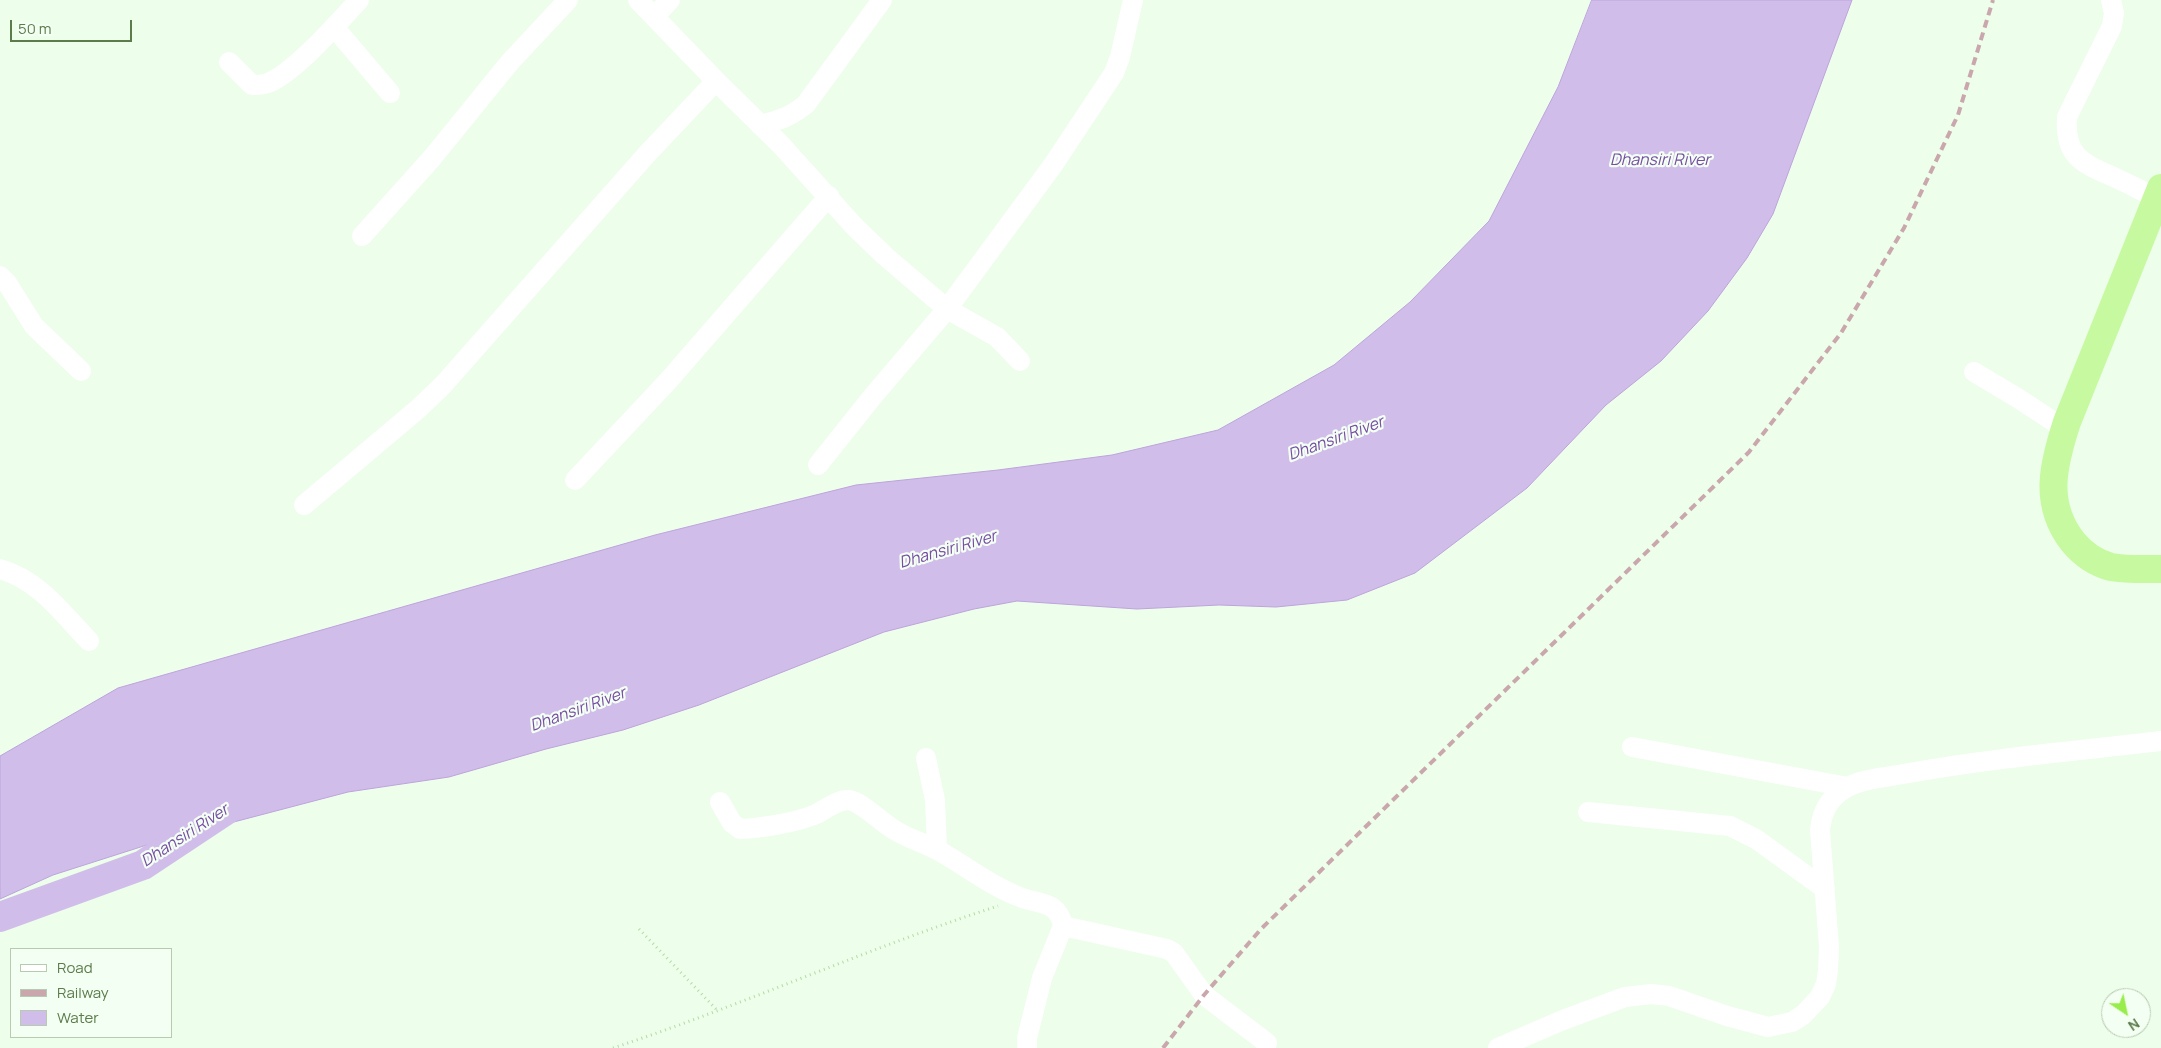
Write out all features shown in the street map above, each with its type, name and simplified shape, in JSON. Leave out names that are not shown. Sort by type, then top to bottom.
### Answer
[{"type":"highway","points":[[2159,193],[2108,316],[2065,429],[2054,474],[2053,493],[2056,511],[2064,530],[2092,560],[2127,569],[2161,569]]},
{"type":"street","points":[[229,62],[252,84],[268,83],[292,67],[359,0]]},
{"type":"street","points":[[362,236],[432,158],[510,62],[568,0]]},
{"type":"street","points":[[638,0],[828,196],[854,226],[947,309],[997,337],[1020,361]]},
{"type":"street","points":[[654,17],[670,0]]},
{"type":"street","points":[[760,125],[782,120],[806,104],[882,0]]},
{"type":"street","points":[[818,465],[872,396],[947,309],[1054,165],[1110,79],[1120,58],[1133,0]]},
{"type":"street","points":[[2111,0],[2114,13],[2112,26],[2067,117],[2066,133],[2072,149],[2084,164],[2159,193]]},
{"type":"street","points":[[334,27],[390,93]]},
{"type":"street","points":[[304,505],[411,415],[442,385],[646,154],[716,81]]},
{"type":"street","points":[[575,480],[668,381],[828,196]]},
{"type":"street","points":[[0,276],[7,283],[34,326],[81,371]]},
{"type":"street","points":[[1974,372],[2065,429]]},
{"type":"street","points":[[0,569],[26,579],[42,591],[89,641]]},
{"type":"street","points":[[1498,1048],[1563,1020],[1625,997],[1651,994],[1669,996],[1727,1016],[1768,1027],[1792,1022],[1811,1008],[1820,997],[1826,984],[1829,946],[1820,830],[1822,816],[1828,803],[1836,794],[1848,786],[1864,781],[1931,769],[2161,741]]},
{"type":"street","points":[[1632,747],[1848,786]]},
{"type":"street","points":[[926,758],[935,800],[938,850]]},
{"type":"street","points":[[720,802],[732,822],[740,829],[798,820],[814,815],[842,801],[852,801],[899,833],[938,850],[1001,890],[1022,899],[1036,900],[1052,908],[1062,918],[1063,926],[1042,978],[1027,1038],[1027,1048]]},
{"type":"street","points":[[1588,812],[1730,826],[1756,839],[1825,889]]},
{"type":"street","points":[[1063,926],[1167,949],[1174,953],[1204,995],[1267,1043]]},
{"type":"path","points":[[613,1048],[783,986],[916,933],[1022,899]]},
{"type":"path","points":[[639,929],[717,1010]]},
{"type":"water","name":"Dhansiri River","points":[[1592,0],[1852,0],[1773,214],[1747,258],[1708,311],[1661,361],[1606,405],[1527,488],[1415,573],[1347,600],[1276,607],[1219,605],[1137,609],[1017,601],[974,609],[884,632],[699,705],[623,730],[546,749],[449,777],[348,792],[150,844],[53,875],[0,899],[0,756],[118,688],[655,535],[856,485],[998,470],[1112,455],[1218,430],[1334,365],[1410,302],[1489,221],[1558,87]]},
{"type":"waterway","name":"Dhansiri River","points":[[0,917],[143,865],[226,810]]},
{"type":"railway","points":[[1163,1048],[1204,995],[1261,929],[1749,452],[1841,333],[1904,228],[1958,115],[1993,0]]}]
